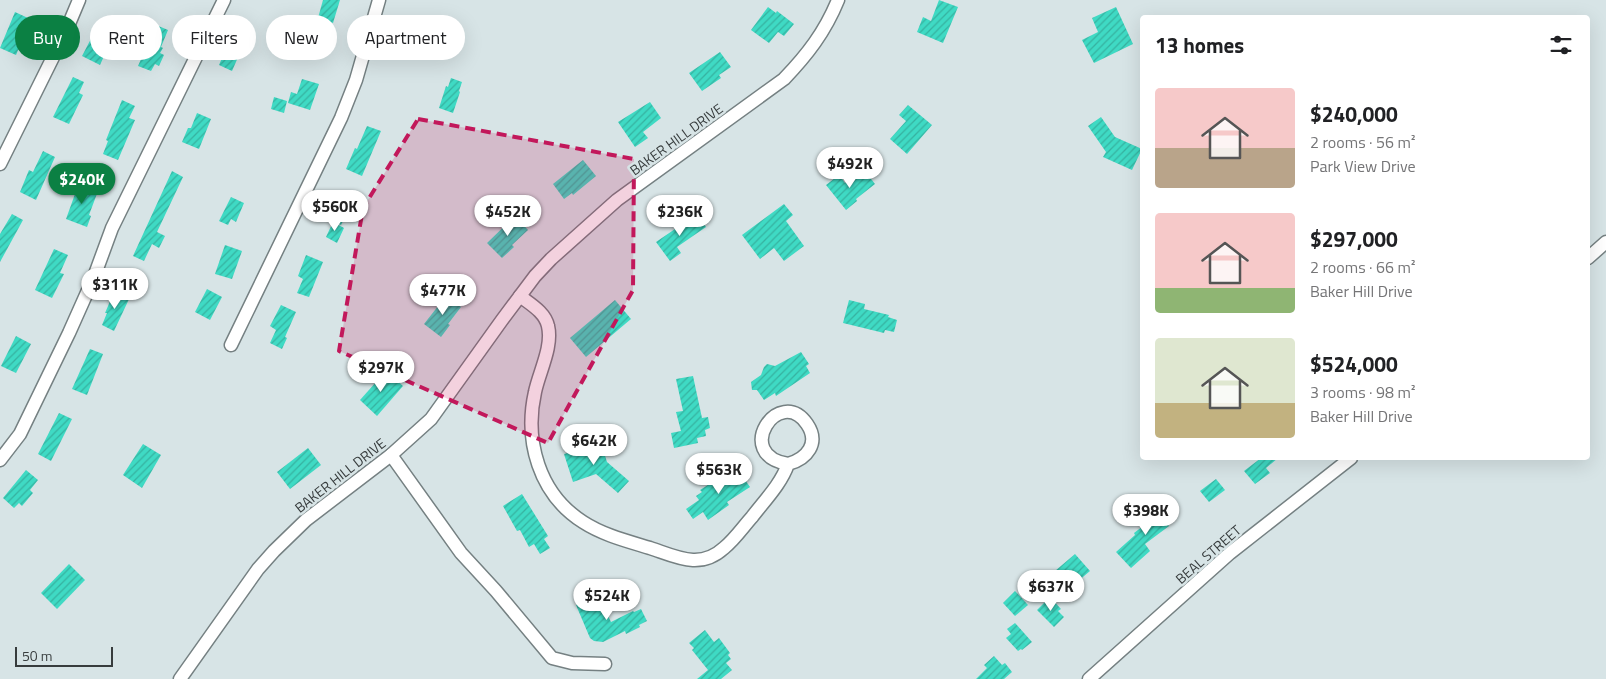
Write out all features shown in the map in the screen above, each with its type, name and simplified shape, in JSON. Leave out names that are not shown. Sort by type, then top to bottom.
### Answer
[{"type":"street","points":[[0,164],[66,31],[79,0]]},
{"type":"street","points":[[0,460],[20,434],[69,333],[94,277],[112,228],[224,0]]},
{"type":"street","points":[[231,346],[340,118],[356,80],[379,0]]},
{"type":"street","name":"BAKER HILL DRIVE","points":[[180,679],[258,569],[274,551],[306,520],[420,431],[442,406],[535,276],[551,259],[617,200],[784,79],[816,44],[838,0]]},
{"type":"street","points":[[1590,256],[1606,242]]},
{"type":"street","points":[[520,296],[538,310],[546,319],[548,326],[546,349],[531,414],[531,434],[536,458],[541,475],[555,497],[571,514],[584,523],[606,534],[688,560],[702,561],[713,558],[731,542],[780,482],[788,464]]},
{"type":"street","points":[[788,413],[802,418],[812,434],[811,446],[806,455],[797,462],[788,464],[773,459],[765,451],[762,435],[766,424],[771,418],[778,414],[788,413]]},
{"type":"street","points":[[391,455],[461,553],[496,591],[552,658],[572,663],[605,664]]},
{"type":"street","name":"BEAL STREET","points":[[1089,679],[1230,553],[1348,460]]},
{"type":"highlighted area","points":[[418,119],[634,159],[633,290],[548,443],[339,351],[363,208]]},
{"type":"building","points":[[323,0],[340,0],[335,15],[319,15]]},
{"type":"building","points":[[939,0],[958,7],[943,43],[917,32],[923,17],[931,21]]},
{"type":"building","points":[[768,7],[776,13],[777,11],[794,24],[784,36],[778,32],[769,43],[751,30]]},
{"type":"building","points":[[1116,7],[1133,44],[1094,63],[1082,40],[1098,32],[1092,18]]},
{"type":"building","points":[[15,12],[22,15],[15,15],[15,55],[0,48]]},
{"type":"building","points":[[162,28],[168,30],[162,45]]},
{"type":"building","points":[[90,41],[90,60],[82,56]]},
{"type":"building","points":[[720,52],[731,67],[719,75],[721,78],[702,91],[689,73]]},
{"type":"building","points":[[90,60],[102,60],[100,65]]},
{"type":"building","points":[[141,60],[162,60],[159,66],[155,64],[151,71],[138,66]]},
{"type":"building","points":[[221,60],[237,60],[232,71],[219,65]]},
{"type":"building","points":[[73,77],[84,82],[79,93],[83,95],[69,124],[53,117]]},
{"type":"building","points":[[451,78],[462,82],[453,113],[439,108],[446,86],[448,87]]},
{"type":"building","points":[[302,79],[319,84],[310,110],[288,103],[291,92],[297,94]]},
{"type":"building","points":[[274,97],[287,101],[284,113],[271,109]]},
{"type":"building","points":[[122,100],[135,106],[129,118],[135,120],[118,160],[103,154],[108,141],[106,140]]},
{"type":"building","points":[[650,102],[661,118],[643,132],[648,138],[635,147],[618,122]]},
{"type":"building","points":[[908,105],[932,125],[907,154],[890,139],[906,121],[899,115]]},
{"type":"building","points":[[197,113],[211,119],[199,149],[182,142],[188,128],[191,128]]},
{"type":"building","points":[[1101,117],[1115,137],[1140,148],[1140,153],[1132,170],[1103,157],[1106,152],[1088,126]]},
{"type":"building","points":[[367,126],[381,131],[362,176],[346,169]]},
{"type":"building","points":[[43,151],[55,157],[36,200],[20,192],[29,170],[33,172]]},
{"type":"building","points":[[583,160],[596,176],[573,195],[572,193],[564,199],[553,184]]},
{"type":"building","points":[[172,171],[183,177],[157,232],[165,236],[159,248],[152,244],[144,261],[133,256]]},
{"type":"building","points":[[865,171],[875,184],[856,199],[857,201],[846,210],[826,185],[839,175],[845,183],[856,174],[858,176]]},
{"type":"building","points":[[79,183],[98,191],[89,215],[91,216],[87,227],[66,219]]},
{"type":"building","points":[[338,193],[353,201],[341,225],[326,218]]},
{"type":"building","points":[[231,197],[244,203],[236,222],[231,219],[228,225],[219,221]]},
{"type":"building","points":[[784,204],[793,215],[786,221],[804,246],[784,261],[774,248],[760,259],[742,235]]},
{"type":"building","points":[[12,214],[23,220],[0,262],[0,234]]},
{"type":"building","points":[[697,214],[706,227],[677,247],[681,253],[670,261],[656,242]]},
{"type":"building","points":[[515,216],[528,230],[512,245],[514,247],[502,258],[487,243]]},
{"type":"building","points":[[333,222],[344,228],[337,243],[326,237]]},
{"type":"building","points":[[225,245],[242,251],[232,279],[215,274]]},
{"type":"building","points":[[54,249],[68,255],[60,273],[64,274],[52,298],[35,290]]},
{"type":"building","points":[[306,255],[323,262],[309,297],[297,293],[303,279],[298,276]]},
{"type":"building","points":[[207,289],[222,297],[210,320],[195,312]]},
{"type":"building","points":[[115,290],[130,297],[114,331],[102,325]]},
{"type":"building","points":[[446,296],[461,307],[441,337],[424,324]]},
{"type":"building","points":[[615,300],[631,319],[586,357],[570,338]]},
{"type":"building","points":[[849,300],[865,304],[864,309],[889,315],[888,317],[897,320],[894,332],[885,330],[884,333],[843,323]]},
{"type":"building","points":[[281,305],[296,312],[282,349],[270,343],[276,330],[270,326]]},
{"type":"building","points":[[16,336],[31,344],[16,373],[1,366]]},
{"type":"building","points":[[90,349],[103,354],[87,395],[72,389]]},
{"type":"building","points":[[801,352],[809,364],[806,366],[810,373],[776,396],[775,393],[764,400],[757,390],[752,390],[751,382],[761,375],[767,364],[775,366]]},
{"type":"building","points":[[386,371],[403,386],[377,416],[360,400]]},
{"type":"building","points":[[693,376],[702,418],[708,417],[710,428],[705,430],[706,436],[697,438],[698,443],[674,448],[671,433],[681,431],[676,412],[683,411],[676,379]]},
{"type":"building","points":[[59,413],[72,419],[51,461],[38,454]]},
{"type":"building","points":[[585,443],[586,447],[593,445],[594,448],[602,446],[607,462],[629,481],[618,493],[596,474],[573,482],[564,454],[575,451],[574,447]]},
{"type":"building","points":[[143,444],[161,455],[142,488],[123,475]]},
{"type":"building","points":[[308,448],[321,465],[290,489],[277,472]]},
{"type":"building","points":[[1258,460],[1276,460],[1266,468],[1270,473],[1255,484],[1244,471]]},
{"type":"building","points":[[736,467],[750,487],[727,502],[729,505],[708,520],[703,512],[693,519],[686,509],[699,500],[696,496],[702,492],[700,490]]},
{"type":"building","points":[[26,470],[38,480],[30,490],[33,493],[22,506],[19,503],[14,508],[3,498]]},
{"type":"building","points":[[1216,479],[1225,490],[1209,502],[1200,491]]},
{"type":"building","points":[[522,494],[548,536],[544,539],[550,548],[540,554],[534,544],[529,547],[520,530],[517,531],[503,506]]},
{"type":"building","points":[[1164,503],[1167,508],[1170,506],[1177,515],[1173,518],[1175,520],[1145,544],[1150,551],[1131,568],[1116,552],[1135,535],[1134,533],[1159,514],[1155,509]]},
{"type":"building","points":[[1075,554],[1090,571],[1077,582],[1071,576],[1064,582],[1055,571]]},
{"type":"building","points":[[69,564],[85,580],[57,609],[41,593]]},
{"type":"building","points":[[1015,591],[1028,605],[1015,616],[1003,603]]},
{"type":"building","points":[[598,595],[611,622],[641,609],[647,621],[626,634],[625,631],[603,642],[594,641],[590,638],[576,605]]},
{"type":"building","points":[[1050,597],[1061,609],[1058,611],[1064,617],[1054,627],[1037,610]]},
{"type":"building","points":[[1015,623],[1032,642],[1018,651],[1006,638],[1011,634],[1007,629]]},
{"type":"building","points":[[705,630],[714,642],[719,638],[730,653],[728,655],[731,659],[726,663],[732,670],[721,679],[697,679],[708,670],[692,650],[694,648],[689,643]]},
{"type":"building","points":[[994,656],[1002,665],[1005,663],[1012,672],[1004,679],[976,679],[987,668],[984,665]]}]
